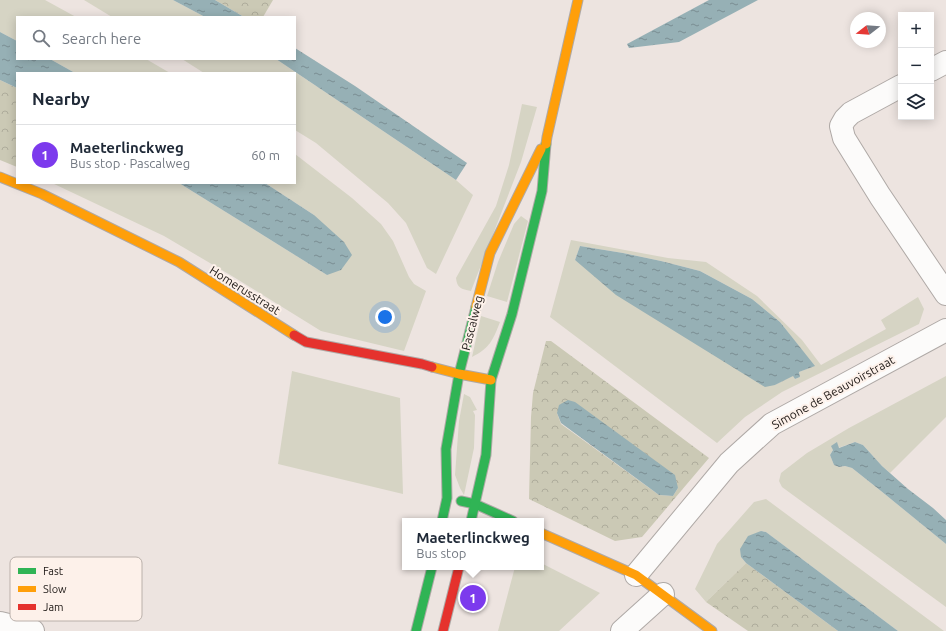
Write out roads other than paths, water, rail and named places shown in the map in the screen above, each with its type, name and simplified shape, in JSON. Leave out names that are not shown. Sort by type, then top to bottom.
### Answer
[{"type":"street","name":"Pascalweg","points":[[472,518],[486,455],[491,380],[512,314],[542,191],[547,137],[578,0]]},
{"type":"street","points":[[934,68],[946,62]]},
{"type":"street","points":[[898,88],[851,113],[841,126],[844,138],[880,196],[946,294]]},
{"type":"street","name":"Pascalweg","points":[[443,518],[447,498],[446,450],[459,374],[490,253],[547,137]]},
{"type":"street","name":"Homerusstraat","points":[[0,177],[16,183]]},
{"type":"street","name":"Homerusstraat","points":[[17,184],[42,194],[179,262],[306,342],[422,364],[459,374],[491,380]]},
{"type":"street","name":"Simone de Beauvoirstraat","points":[[636,575],[729,463],[772,424],[946,330]]},
{"type":"street","points":[[447,498],[475,504],[507,518]]},
{"type":"street","points":[[544,534],[636,575],[712,631]]},
{"type":"street","points":[[416,631],[431,570]]},
{"type":"street","points":[[443,631],[458,570]]},
{"type":"street","points":[[622,631],[663,594]]},
{"type":"street","points":[[0,623],[33,631]]},
{"type":"water","points":[[173,0],[215,0],[242,16],[203,16]]},
{"type":"water","points":[[709,0],[758,0],[679,42],[629,48],[627,44]]},
{"type":"water","points":[[0,32],[16,40],[16,60],[52,60],[73,72],[16,72],[16,88],[0,80]]},
{"type":"water","points":[[296,49],[355,86],[467,163],[456,180],[277,60],[296,60]]},
{"type":"water","points":[[181,184],[267,184],[314,215],[344,242],[352,255],[341,270],[327,275]]},
{"type":"water","points":[[580,246],[623,253],[700,271],[752,299],[780,322],[815,366],[799,372],[800,377],[795,379],[793,376],[775,385],[765,387],[616,295],[575,260]]},
{"type":"water","points":[[568,400],[575,402],[675,475],[678,488],[673,496],[659,495],[561,423],[557,413],[559,405]]},
{"type":"water","points":[[837,442],[839,448],[855,442],[863,445],[882,466],[946,520],[946,544],[852,468],[834,465],[830,455],[833,450],[831,446]]},
{"type":"water","points":[[761,531],[766,532],[898,631],[838,631],[746,563],[741,557],[740,549],[748,536]]},
{"type":"place","name":"Maeterlinckweg","points":[[473,598]]}]
